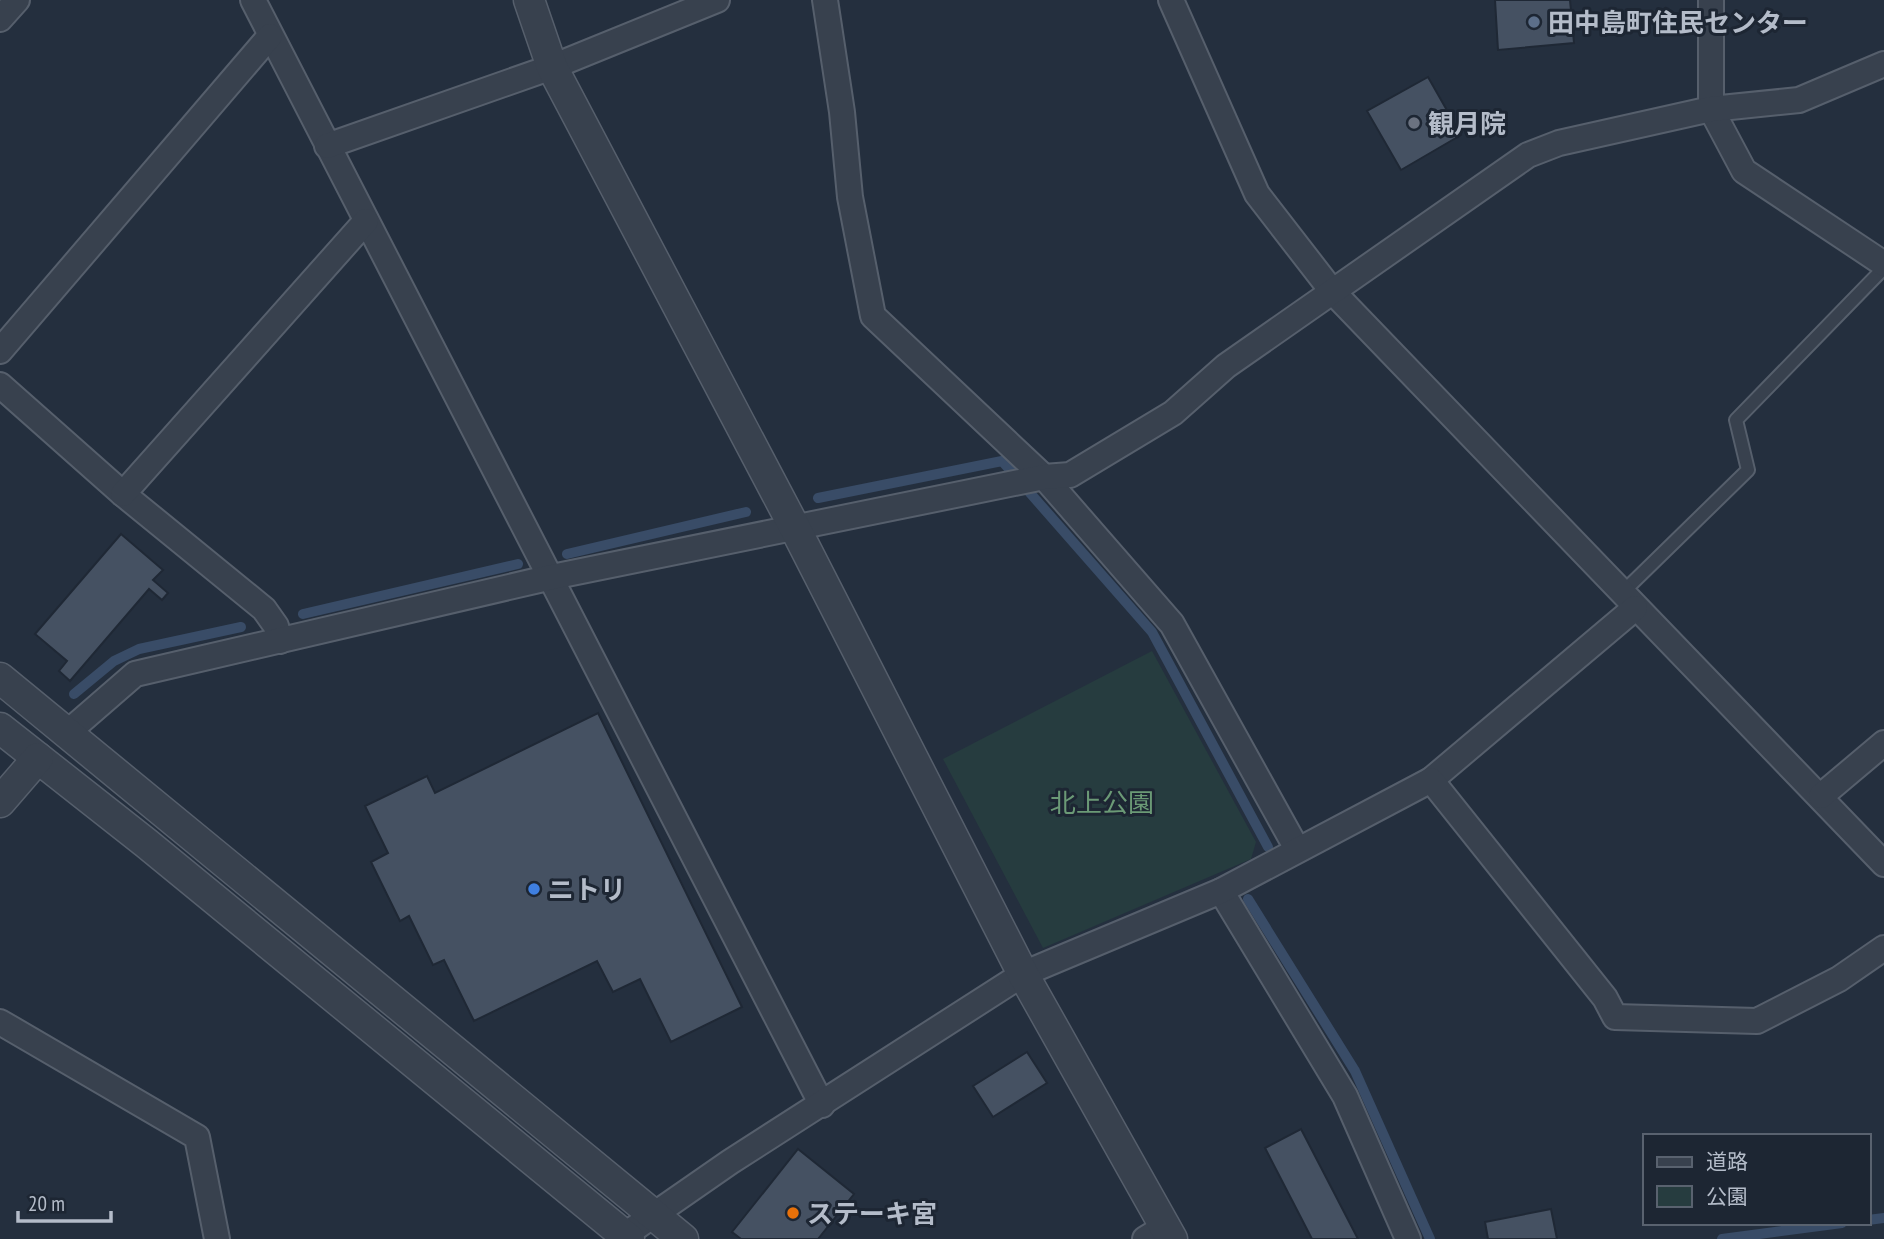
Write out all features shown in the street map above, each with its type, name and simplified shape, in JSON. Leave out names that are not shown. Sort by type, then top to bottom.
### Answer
[{"type":"street","points":[[0,19],[16,0]]},
{"type":"street","points":[[253,0],[822,1105]]},
{"type":"street","points":[[528,0],[552,67],[796,530],[1160,1235]]},
{"type":"street","points":[[327,146],[552,67],[717,0]]},
{"type":"street","points":[[825,0],[842,112],[850,197],[873,316],[1044,477],[1172,624],[1297,849]]},
{"type":"street","points":[[1711,0],[1711,108],[1744,170],[1884,266]]},
{"type":"street","points":[[1180,2],[1257,194],[1332,291],[1884,864]]},
{"type":"street","points":[[0,352],[270,36]]},
{"type":"street","points":[[67,733],[135,674],[552,577],[796,530],[1044,477],[1070,475],[1174,413],[1226,366],[1528,155],[1559,143],[1711,108],[1798,100],[1884,64]]},
{"type":"street","points":[[122,494],[366,221]]},
{"type":"street","points":[[0,386],[122,494],[264,609],[276,626],[280,641]]},
{"type":"street","points":[[0,728],[624,1238],[653,1214],[1023,974],[1221,891],[1431,780],[1628,600]]},
{"type":"street","points":[[0,678],[683,1239]]},
{"type":"street","points":[[1821,796],[1884,743]]},
{"type":"street","points":[[0,802],[38,758]]},
{"type":"street","points":[[1431,780],[1605,998],[1615,1017],[1757,1021],[1839,979],[1884,948]]},
{"type":"street","points":[[1221,891],[1345,1096],[1408,1239]]},
{"type":"street","points":[[0,1022],[197,1137],[217,1239]]},
{"type":"lane","points":[[1628,600],[1748,470],[1736,420],[1884,266]]},
{"type":"green space","name":"北上公園","points":[[1152,651],[1256,842],[1251,859],[1043,948],[943,759]]},
{"type":"building","name":"田中島町住民センター","points":[[1495,0],[1570,0],[1574,43],[1498,50]]},
{"type":"building","name":"観月院","points":[[1428,77],[1461,135],[1401,170],[1367,111]]},
{"type":"building","points":[[121,534],[163,570],[153,580],[168,593],[162,600],[149,589],[70,681],[59,671],[67,661],[35,634]]},
{"type":"building","name":"ニトリ","points":[[598,713],[742,1007],[671,1042],[640,979],[613,992],[597,961],[474,1021],[444,960],[433,965],[409,916],[400,921],[371,862],[388,853],[365,806],[427,776],[435,793]]},
{"type":"building","points":[[1027,1052],[1047,1083],[993,1117],[973,1086]]},
{"type":"building","points":[[1301,1129],[1358,1239],[1312,1239],[1265,1148]]},
{"type":"building","name":"ステーキ宮","points":[[798,1149],[854,1194],[818,1239],[741,1239],[732,1232]]},
{"type":"building","points":[[1551,1209],[1557,1239],[1488,1239],[1485,1222]]},
{"type":"waterway","points":[[818,498],[1002,461],[1152,632],[1268,847]]},
{"type":"waterway","points":[[567,554],[746,512]]},
{"type":"waterway","points":[[303,614],[518,564]]},
{"type":"waterway","points":[[74,694],[114,661],[139,649],[241,627]]},
{"type":"waterway","points":[[1248,899],[1355,1071],[1430,1239]]},
{"type":"waterway","points":[[1870,1220],[1884,1218]]},
{"type":"waterway","points":[[1722,1239],[1827,1225]]},
{"type":"place","name":"田中島町住民センター","points":[[1534,22]]},
{"type":"place","name":"観月院","points":[[1414,123]]},
{"type":"place","name":"ニトリ","points":[[534,889]]},
{"type":"place","name":"ステーキ宮","points":[[793,1213]]}]
